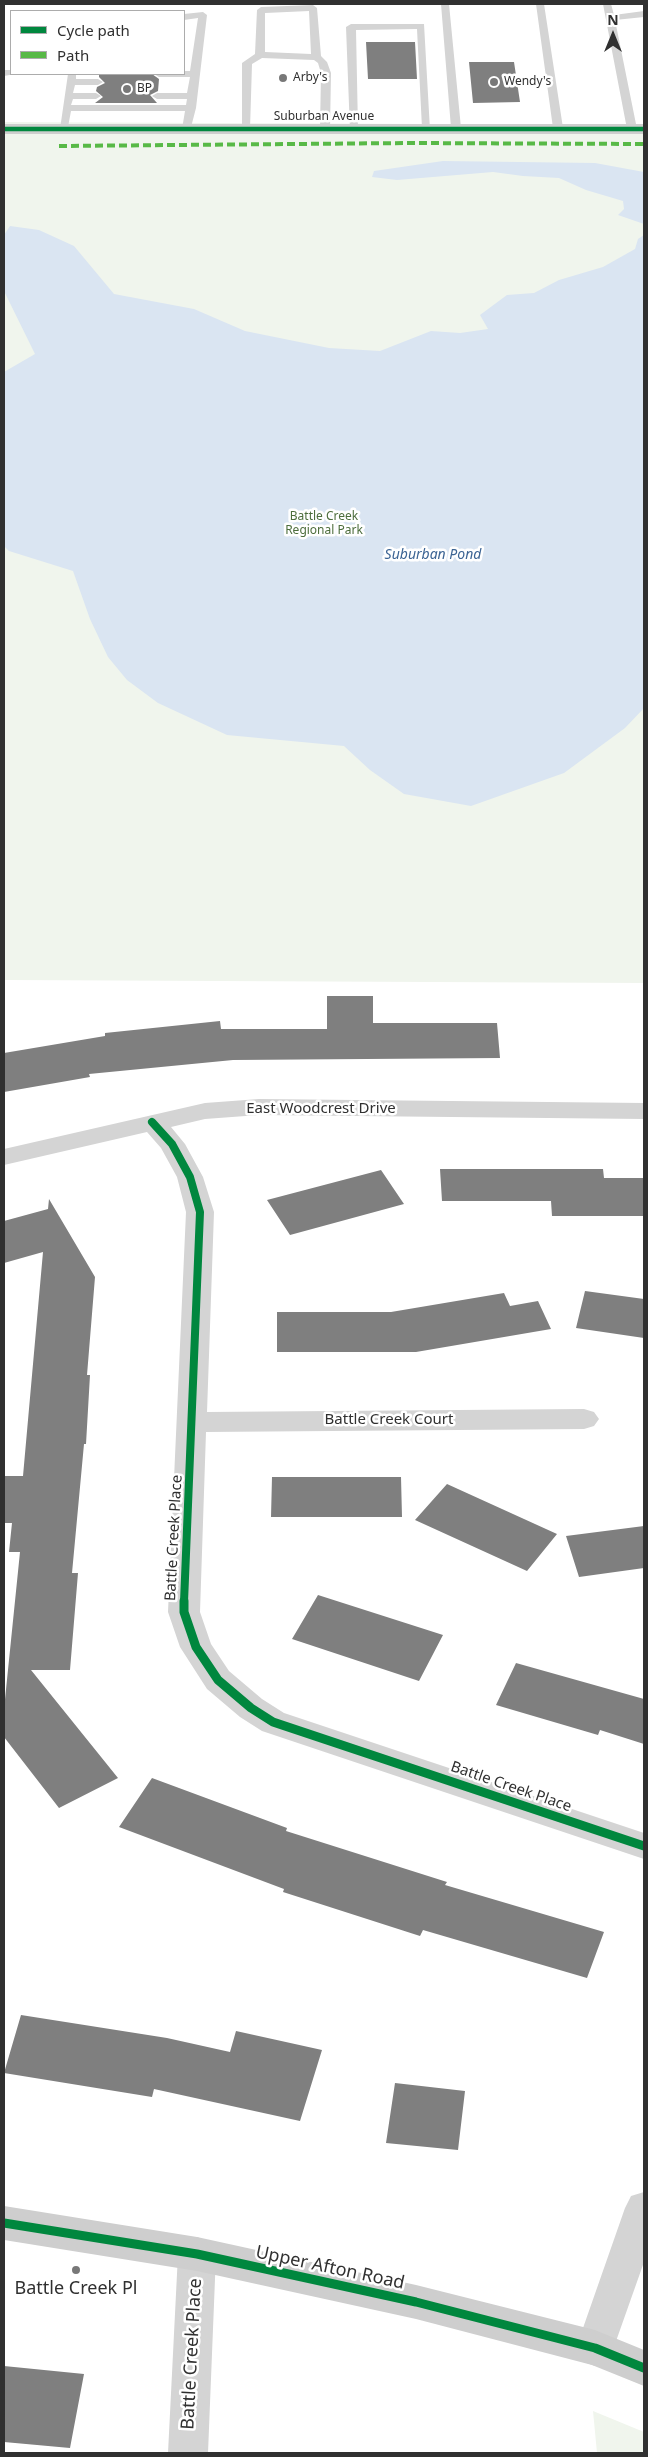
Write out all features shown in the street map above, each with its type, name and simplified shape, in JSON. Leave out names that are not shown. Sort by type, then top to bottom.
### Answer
[{"type":"street","points":[[4,121],[97,129]]},
{"type":"street","name":"Suburban Avenue","points":[[4,129],[638,129]]},
{"type":"street","name":"East Woodcrest Drive","points":[[4,1157],[205,1111],[260,1107],[644,1111]]},
{"type":"street","name":"Battle Creek Place","points":[[152,1122],[172,1144],[190,1177],[200,1212],[184,1612],[196,1647],[218,1680],[251,1708],[273,1722],[644,1846]]},
{"type":"street","name":"Battle Creek Court","points":[[193,1422],[584,1419]]},
{"type":"street","points":[[595,2348],[644,2208]]},
{"type":"street","name":"Upper Afton Road","points":[[4,2223],[197,2254],[416,2302],[595,2348],[644,2368]]},
{"type":"street","name":"Battle Creek Place","points":[[188,2453],[197,2254]]},
{"type":"lane","points":[[445,4],[456,128]]},
{"type":"lane","points":[[540,4],[558,128]]},
{"type":"lane","points":[[607,4],[638,129]]},
{"type":"lane","points":[[260,55],[262,10],[313,8],[316,57]]},
{"type":"lane","points":[[610,18],[644,14]]},
{"type":"lane","points":[[185,17],[203,15],[187,129]]},
{"type":"lane","points":[[353,128],[352,26],[422,26],[427,128]]},
{"type":"lane","points":[[246,128],[247,63],[260,55],[316,57],[322,62],[326,73],[325,128]]},
{"type":"lane","points":[[185,67],[195,74]]},
{"type":"lane","points":[[159,78],[195,74]]},
{"type":"lane","points":[[63,127],[71,77],[98,78]]},
{"type":"lane","points":[[68,96],[96,96]]},
{"type":"lane","points":[[157,96],[192,96]]},
{"type":"lane","points":[[66,108],[190,108]]},
{"type":"green space","name":"Battle Creek Regional Park","points":[[4,122],[644,125],[644,983],[4,980]]},
{"type":"green space","points":[[593,2411],[644,2432],[644,2453],[597,2453]]},
{"type":"water","points":[[443,161],[595,163],[644,172],[644,224],[618,215],[624,209],[623,201],[586,190],[559,178],[493,172],[397,180],[372,177],[374,171]]},
{"type":"water","name":"Suburban Pond","points":[[10,226],[39,230],[74,246],[114,294],[194,309],[245,331],[329,348],[380,351],[431,331],[460,333],[488,329],[480,315],[507,295],[534,293],[559,280],[603,267],[635,249],[638,239],[644,235],[644,708],[625,728],[564,773],[471,806],[404,794],[370,770],[344,746],[227,735],[158,703],[127,680],[108,657],[90,619],[73,571],[9,551],[4,546],[4,372],[35,354],[4,291],[4,235]]},
{"type":"building","points":[[366,42],[415,42],[417,79],[368,79]]},
{"type":"building","name":"Wendy's","points":[[469,62],[514,62],[520,102],[473,103]]},
{"type":"building","name":"BP","points":[[99,75],[153,75],[159,79],[158,91],[150,95],[157,103],[95,103],[103,97],[96,91],[97,87],[105,83]]},
{"type":"building","points":[[327,996],[373,996],[373,1023],[497,1023],[500,1058],[233,1060],[89,1074],[90,1077],[4,1092],[4,1053],[105,1036],[105,1033],[220,1021],[221,1029],[327,1029]]},
{"type":"building","points":[[440,1169],[603,1169],[604,1178],[644,1178],[644,1216],[552,1216],[551,1201],[442,1201]]},
{"type":"building","points":[[381,1170],[404,1204],[290,1235],[267,1200]]},
{"type":"building","points":[[49,1199],[95,1277],[87,1375],[90,1375],[86,1444],[84,1444],[72,1573],[78,1573],[70,1670],[31,1670],[118,1778],[59,1808],[4,1737],[4,1709],[20,1552],[9,1552],[12,1523],[4,1523],[4,1476],[23,1476],[43,1252],[4,1263],[4,1221],[48,1209]]},
{"type":"building","points":[[585,1291],[644,1299],[644,1338],[576,1328]]},
{"type":"building","points":[[504,1293],[510,1306],[538,1301],[551,1329],[416,1352],[277,1352],[277,1312],[391,1312]]},
{"type":"building","points":[[272,1477],[401,1477],[402,1517],[271,1517]]},
{"type":"building","points":[[447,1484],[557,1534],[527,1571],[415,1520]]},
{"type":"building","points":[[644,1526],[644,1568],[579,1577],[566,1536]]},
{"type":"building","points":[[318,1595],[443,1635],[419,1681],[292,1639]]},
{"type":"building","points":[[516,1663],[644,1699],[644,1744],[600,1730],[598,1735],[496,1705]]},
{"type":"building","points":[[152,1778],[287,1828],[286,1831],[447,1882],[445,1885],[604,1932],[587,1978],[423,1930],[420,1936],[283,1892],[284,1889],[119,1827]]},
{"type":"building","points":[[21,2015],[167,2038],[230,2052],[236,2031],[322,2050],[300,2121],[154,2089],[152,2097],[4,2073]]},
{"type":"building","points":[[395,2083],[465,2091],[458,2150],[386,2143]]},
{"type":"building","points":[[4,2366],[84,2374],[70,2448],[4,2442]]},
{"type":"marked path","points":[[59,146],[410,143],[644,144]]},
{"type":"cycle path","points":[[4,129],[644,129]]},
{"type":"cycle path","points":[[152,1122],[172,1144],[190,1177],[200,1212],[184,1612],[196,1647],[218,1680],[251,1708],[273,1722],[644,1846]]},
{"type":"cycle path","points":[[4,2223],[197,2254],[416,2302],[595,2348],[644,2368]]},
{"type":"place","name":"Arby's","points":[[283,78]]},
{"type":"place","name":"Wendy's","points":[[494,82]]},
{"type":"place","name":"BP","points":[[127,89]]},
{"type":"place","name":"Battle Creek Pl","points":[[76,2270]]}]
